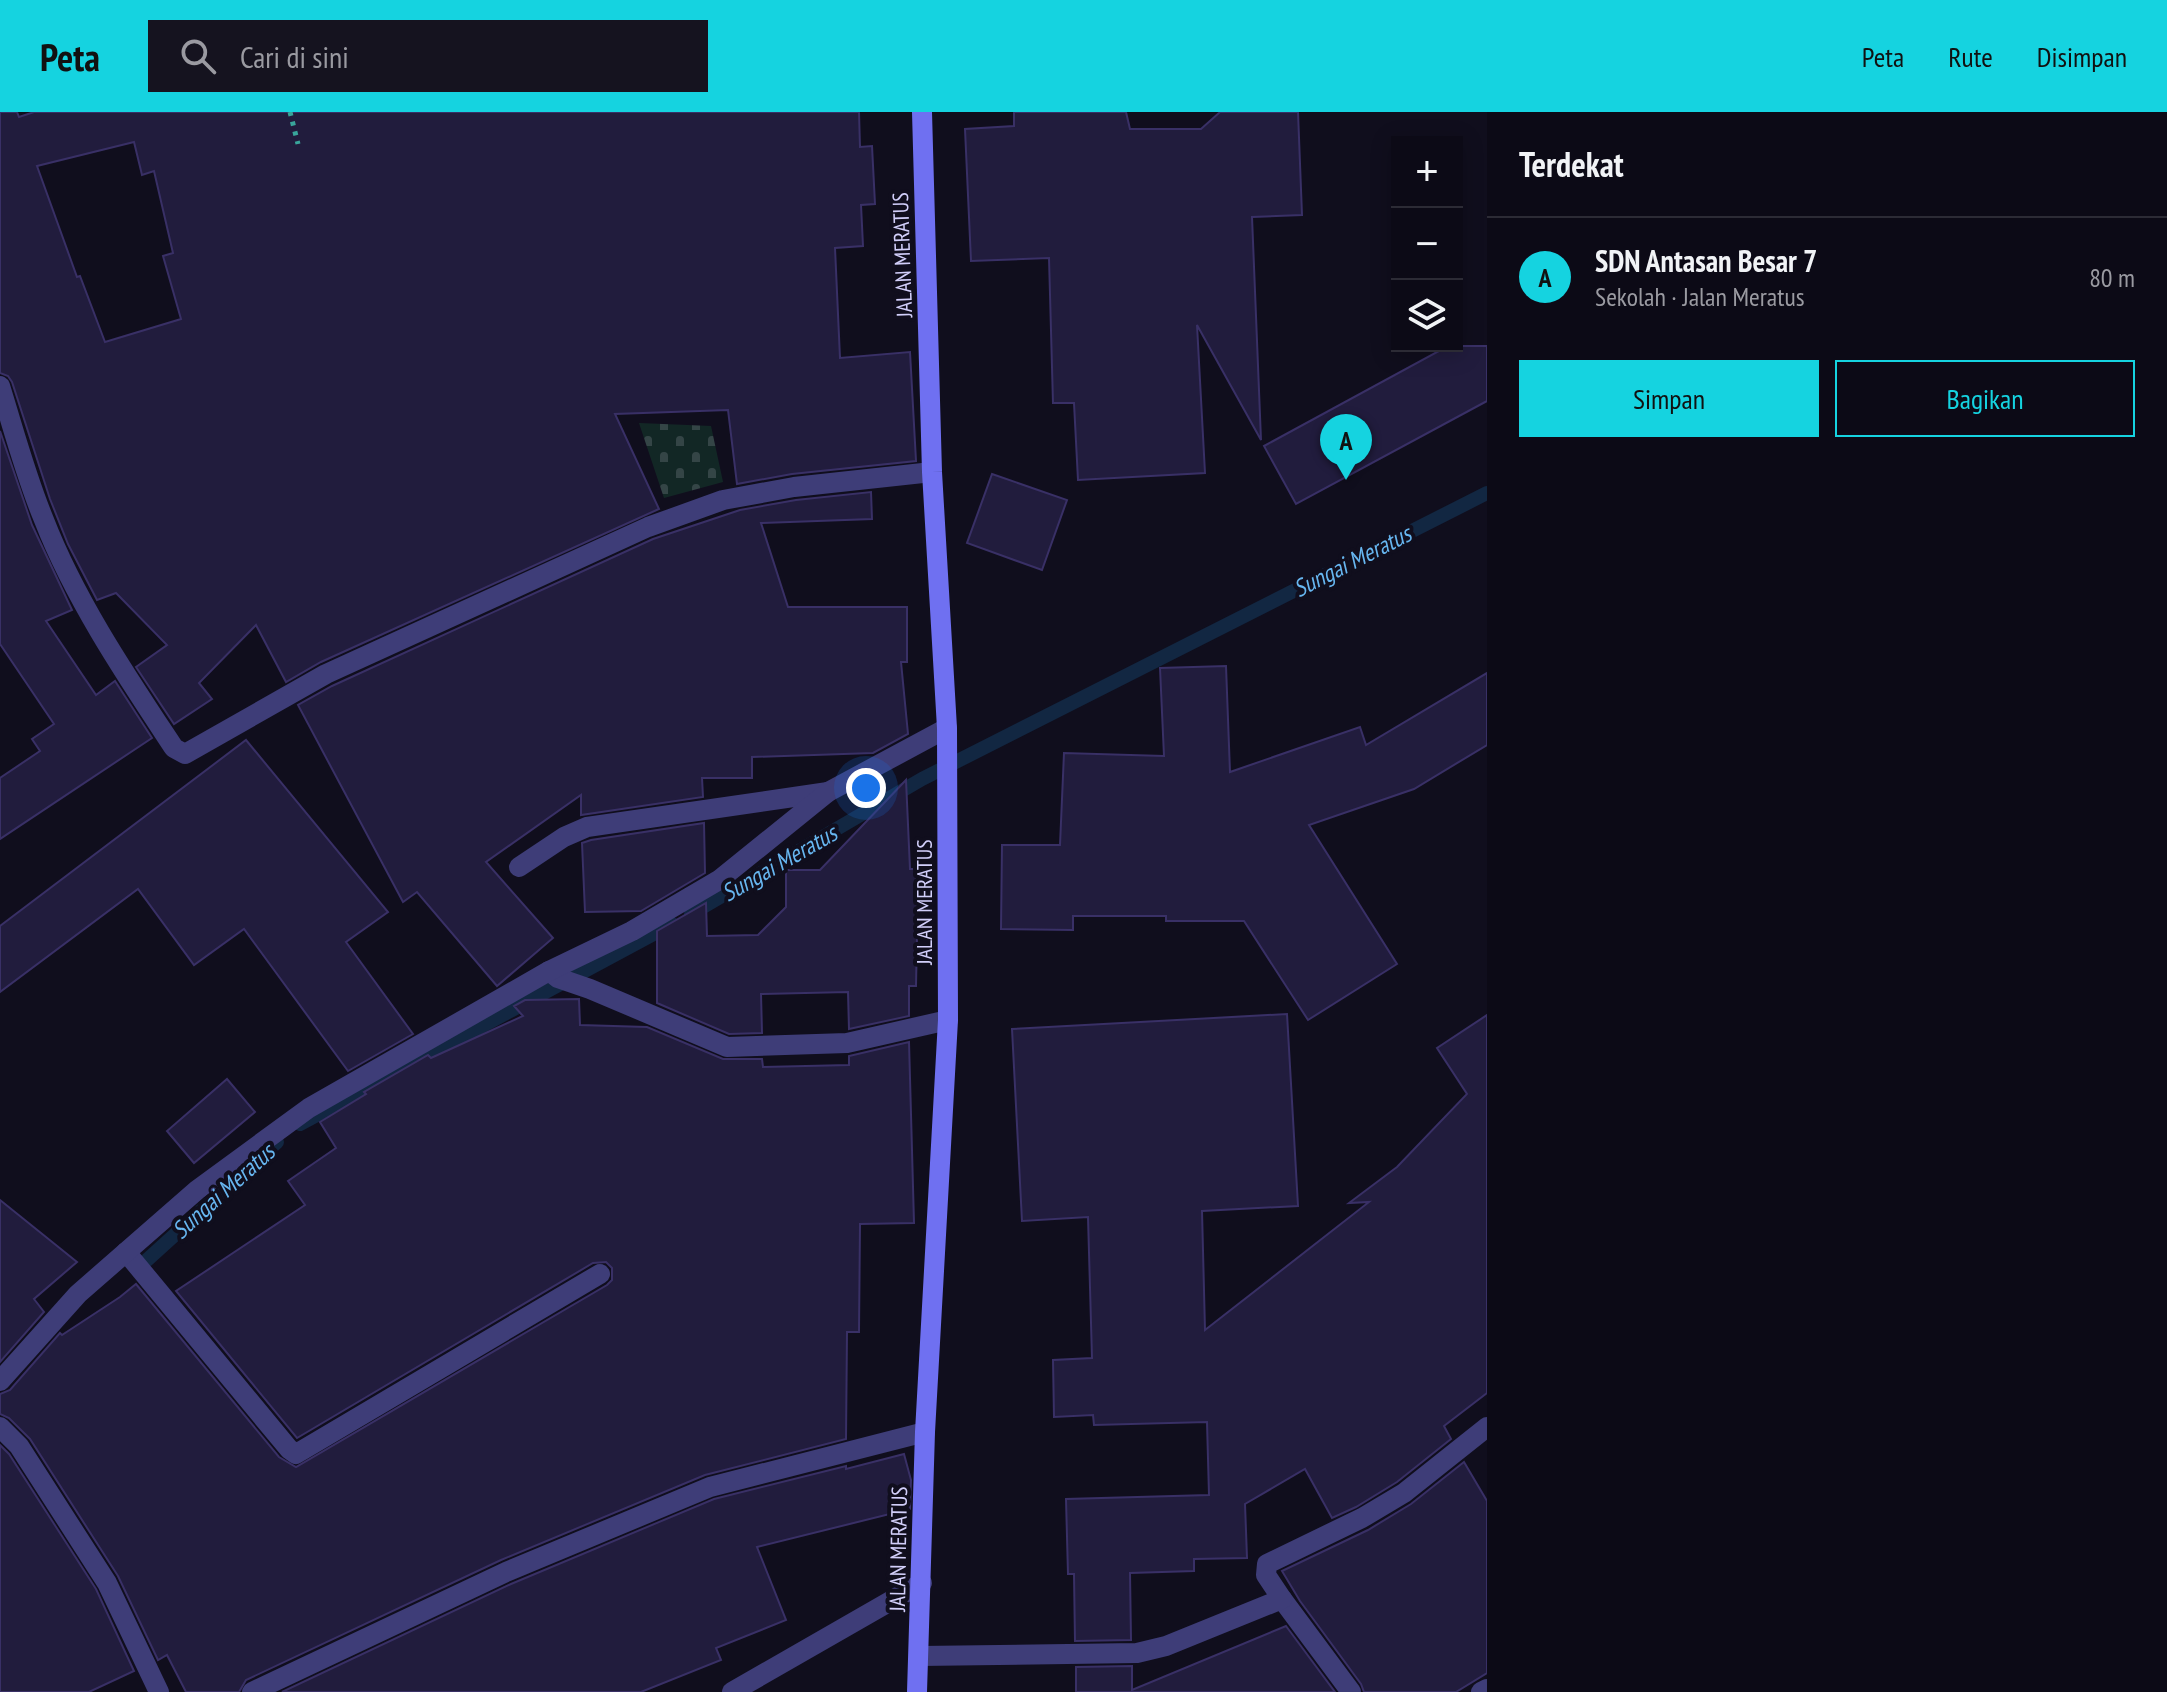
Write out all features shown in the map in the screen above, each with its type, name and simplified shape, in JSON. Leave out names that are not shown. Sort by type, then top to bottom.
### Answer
[{"type":"street","name":"JALAN MERATUS","points":[[917,1692],[925,1432],[948,1020],[947,728],[932,472],[922,112]]},
{"type":"street","points":[[0,386],[43,520],[67,568],[123,671],[174,748],[185,754],[326,674],[648,527],[723,500],[794,487],[932,472]]},
{"type":"street","points":[[0,1381],[78,1294],[197,1190],[309,1108],[719,880],[828,792],[947,728]]},
{"type":"street","points":[[519,867],[564,837],[587,827],[828,792]]},
{"type":"street","points":[[553,975],[727,1047],[847,1043],[948,1020]]},
{"type":"street","points":[[126,1252],[296,1454],[600,1274]]},
{"type":"street","points":[[0,1427],[19,1446],[107,1583],[159,1692]]},
{"type":"street","points":[[1351,1692],[1266,1575],[1267,1564],[1362,1518],[1404,1493],[1487,1427]]},
{"type":"street","points":[[252,1692],[506,1572],[710,1487],[925,1432]]},
{"type":"street","points":[[732,1692],[922,1583]]},
{"type":"street","points":[[920,1656],[1150,1651],[1282,1599]]},
{"type":"street","points":[[1481,1692],[1487,1689]]},
{"type":"path","points":[[290,112],[298,144]]},
{"type":"green space","points":[[639,423],[711,426],[723,482],[664,498]]},
{"type":"building","points":[[0,112],[17,112],[19,117],[34,112],[859,112],[860,147],[872,146],[875,204],[861,205],[863,246],[835,248],[840,358],[910,352],[916,461],[792,474],[737,484],[728,410],[615,414],[659,509],[321,662],[286,682],[256,625],[199,683],[212,699],[174,724],[136,667],[167,645],[116,593],[97,600],[68,544],[50,499],[12,382],[0,373]],"holes":[[[134,142],[142,175],[154,171],[173,253],[163,256],[181,319],[105,342],[80,276],[77,277],[37,166]]]},
{"type":"building","points":[[1014,112],[1126,112],[1130,129],[1201,129],[1220,112],[1298,112],[1302,215],[1252,217],[1261,440],[1197,325],[1205,473],[1078,480],[1074,403],[1053,403],[1049,258],[971,261],[965,129],[1014,126]]},
{"type":"building","points":[[1463,346],[1487,346],[1487,401],[1296,504],[1264,446],[1437,352],[1463,352]]},
{"type":"building","points":[[0,431],[32,525],[72,610],[46,621],[96,695],[115,681],[152,738],[0,839],[0,778],[40,751],[32,739],[54,724],[0,644]]},
{"type":"building","points":[[992,474],[1067,500],[1042,570],[967,543]]},
{"type":"building","points":[[871,492],[872,519],[761,523],[788,607],[907,607],[907,662],[901,662],[908,734],[873,753],[752,757],[752,778],[702,778],[703,797],[581,815],[581,795],[486,862],[553,938],[497,986],[417,892],[403,902],[298,705],[332,686],[653,539],[740,510]]},
{"type":"building","points":[[1226,666],[1230,772],[1360,727],[1366,745],[1487,673],[1487,745],[1414,789],[1309,825],[1397,964],[1308,1020],[1244,921],[1166,921],[1166,916],[1073,916],[1073,930],[1001,929],[1002,845],[1060,845],[1064,753],[1164,756],[1160,668]]},
{"type":"building","points":[[246,740],[388,912],[346,942],[413,1034],[348,1071],[244,929],[194,965],[138,889],[0,992],[0,926]]},
{"type":"building","points":[[906,780],[910,869],[916,869],[917,936],[916,986],[909,986],[909,1016],[849,1029],[848,992],[761,994],[762,1033],[729,1034],[657,1003],[657,931],[706,903],[707,936],[758,935],[786,907],[786,870],[820,870]]},
{"type":"building","points":[[704,823],[705,873],[641,911],[585,912],[582,843]]},
{"type":"building","points":[[579,999],[580,1025],[647,1027],[723,1059],[762,1059],[763,1067],[849,1065],[849,1056],[909,1042],[914,1223],[860,1224],[859,1332],[847,1332],[846,1439],[705,1475],[501,1560],[246,1680],[239,1692],[186,1692],[167,1655],[158,1660],[118,1576],[30,1439],[9,1418],[0,1414],[0,1394],[10,1390],[60,1333],[62,1335],[136,1284],[279,1457],[296,1467],[607,1285],[612,1280],[612,1268],[606,1262],[593,1263],[297,1438],[176,1291],[305,1205],[288,1181],[336,1148],[320,1122],[428,1055],[431,1058],[523,1016],[514,1006],[525,1000]]},
{"type":"building","points":[[1287,1014],[1298,1206],[1202,1211],[1205,1330],[1369,1202],[1349,1203],[1397,1167],[1467,1094],[1437,1048],[1487,1015],[1487,1393],[1444,1426],[1451,1439],[1397,1482],[1356,1507],[1332,1518],[1305,1469],[1245,1504],[1247,1558],[1194,1559],[1194,1571],[1130,1573],[1131,1640],[1075,1641],[1074,1574],[1068,1574],[1066,1499],[1209,1495],[1207,1422],[1094,1425],[1093,1415],[1054,1417],[1053,1360],[1092,1358],[1088,1217],[1022,1221],[1012,1029]]},
{"type":"building","points":[[227,1079],[255,1112],[194,1163],[167,1131]]},
{"type":"building","points":[[0,1200],[77,1262],[34,1299],[44,1312],[0,1362]]},
{"type":"building","points":[[0,1445],[9,1454],[96,1589],[134,1671],[89,1692],[0,1692]]},
{"type":"building","points":[[904,1454],[911,1480],[910,1509],[757,1547],[786,1620],[716,1648],[721,1660],[641,1692],[282,1692],[511,1584],[714,1499]]},
{"type":"building","points":[[1464,1462],[1487,1501],[1487,1673],[1456,1692],[1364,1692],[1282,1571],[1368,1530],[1411,1504]]},
{"type":"building","points":[[1286,1626],[1335,1692],[1076,1692],[1076,1667],[1132,1666],[1132,1690]]},
{"type":"waterway","name":"Sungai Meratus","points":[[691,914],[922,779],[1487,493]]},
{"type":"waterway","name":"Sungai Meratus","points":[[300,1124],[672,924]]},
{"type":"waterway","name":"Sungai Meratus","points":[[147,1260],[277,1142]]},
{"type":"place","name":"SDN Antasan Besar 7","points":[[1346,480]]}]
